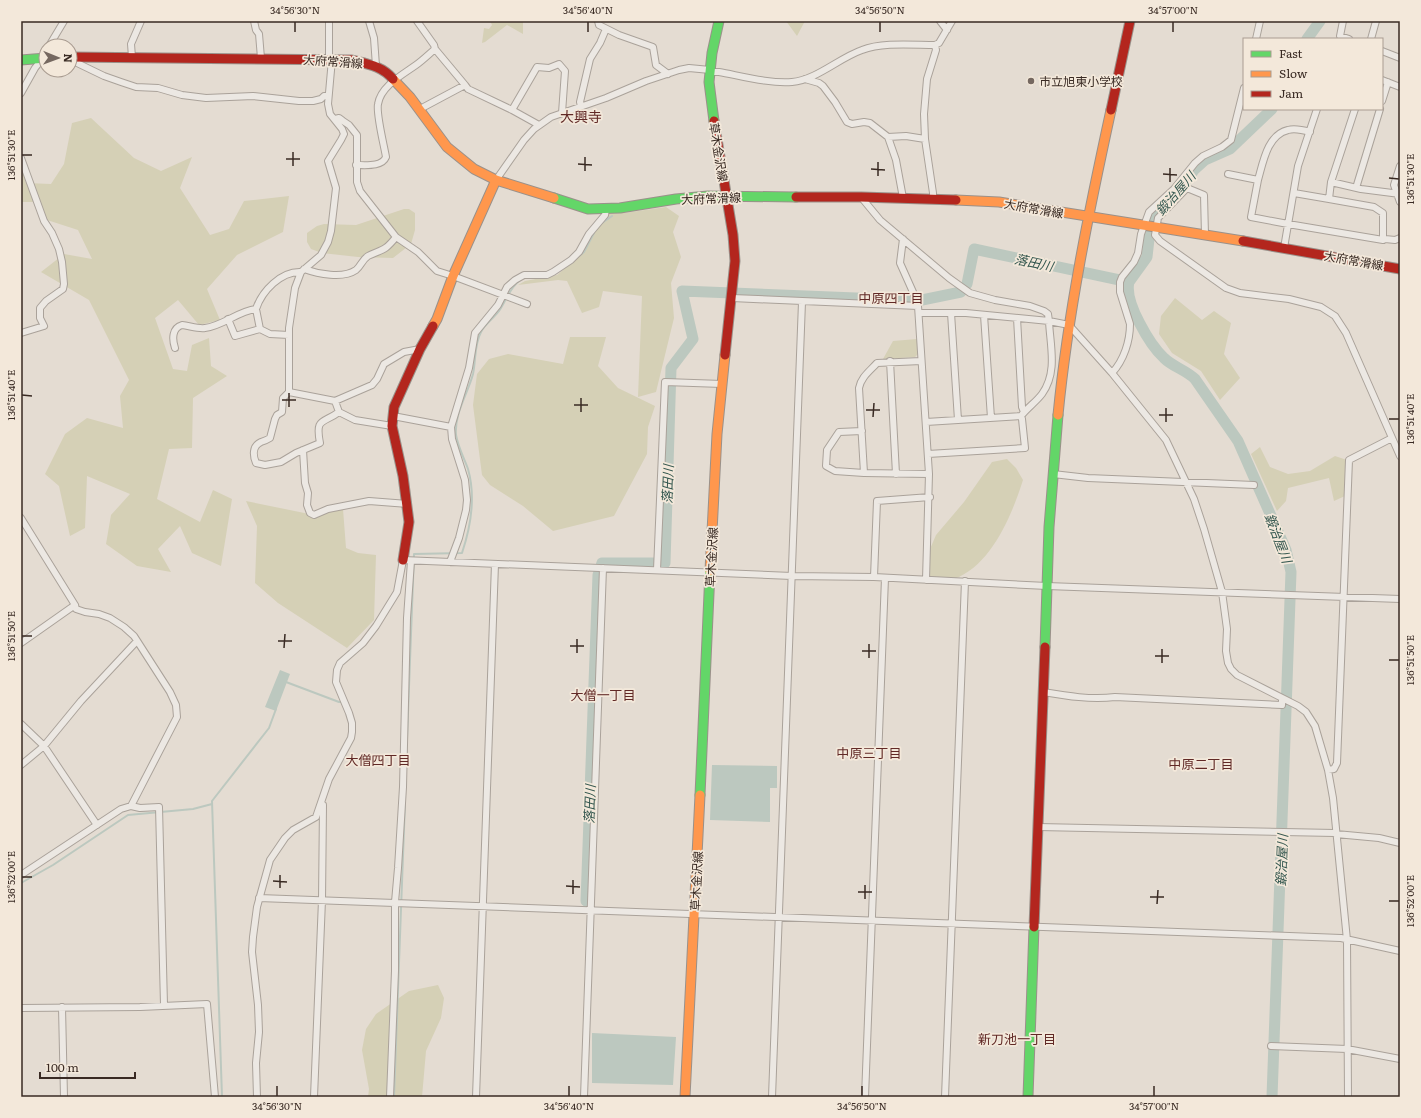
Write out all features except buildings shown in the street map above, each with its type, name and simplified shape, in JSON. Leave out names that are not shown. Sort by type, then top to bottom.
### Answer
[{"type":"main road","name":"草木金沢線","points":[[685,1097],[717,434],[734,267],[733,235],[709,82],[712,53],[719,21]]},
{"type":"main road","points":[[1028,1097],[1049,527],[1053,474],[1069,325],[1089,218],[1130,21]]},
{"type":"main road","points":[[21,60],[38,57]]},
{"type":"main road","name":"大府常滑線","points":[[78,57],[330,59],[352,60],[376,66],[387,72],[394,79],[420,110],[447,147],[474,169],[496,180],[588,209],[620,208],[676,199],[708,196],[861,197],[999,202],[1089,218],[1284,248],[1400,269]]},
{"type":"main road","points":[[407,560],[409,527],[408,504],[392,426],[393,416],[398,396],[420,349],[437,319],[453,276],[496,180]]},
{"type":"street","points":[[54,38],[64,21]]},
{"type":"street","points":[[132,57],[132,44],[141,21]]},
{"type":"street","points":[[254,21],[256,30],[259,34],[261,58]]},
{"type":"street","points":[[329,21],[330,89],[328,96],[328,109],[344,134],[328,161],[336,188],[331,231],[328,242],[321,255],[302,270],[295,288],[289,335],[289,392],[282,398],[282,412],[275,419],[270,438],[258,443],[256,446],[254,453],[256,463],[273,464],[285,460],[290,456],[320,443],[318,434],[322,420],[339,412]]},
{"type":"street","points":[[369,21],[374,38],[376,66]]},
{"type":"street","points":[[417,21],[435,49],[468,89],[539,125]]},
{"type":"street","points":[[598,21],[599,25],[606,29],[653,47],[656,65],[668,74]]},
{"type":"street","points":[[940,21],[947,30]]},
{"type":"street","points":[[496,180],[524,140],[539,125],[551,117],[606,98],[646,81],[689,68],[779,83],[794,82],[805,79],[863,49],[879,46],[939,43],[952,21]]},
{"type":"street","points":[[1256,38],[1260,21]]},
{"type":"street","points":[[1343,21],[1340,36],[1346,38]]},
{"type":"street","points":[[1371,38],[1377,22]]},
{"type":"street","points":[[581,106],[580,102],[588,74],[589,63],[606,29]]},
{"type":"street","points":[[933,199],[925,139],[925,102],[927,79],[936,50],[935,44]]},
{"type":"street","points":[[356,165],[380,164],[386,160],[378,104],[382,95],[394,79],[417,65],[435,49]]},
{"type":"street","points":[[1383,51],[1400,58]]},
{"type":"street","points":[[21,93],[34,68],[38,64]]},
{"type":"street","points":[[78,64],[104,76],[136,87],[153,87],[182,95],[206,98],[253,96],[299,101],[313,101],[321,99],[324,96],[328,96]]},
{"type":"street","points":[[512,110],[537,67],[548,68],[559,64],[565,71],[562,112]]},
{"type":"street","points":[[805,79],[819,83],[823,86],[836,102],[847,122],[852,124],[864,122],[870,124],[888,137],[896,160],[902,198]]},
{"type":"street","points":[[1383,94],[1385,81],[1400,87]]},
{"type":"street","points":[[420,110],[465,84]]},
{"type":"street","points":[[1243,92],[1231,140],[1222,147],[1203,156],[1195,163],[1174,189],[1149,212],[1150,227],[1160,241],[1226,288],[1240,293],[1289,299],[1320,307],[1335,316],[1346,333],[1400,456]]},
{"type":"street","points":[[1284,248],[1298,166],[1317,110]]},
{"type":"street","points":[[1329,199],[1331,182],[1354,110]]},
{"type":"street","points":[[1356,188],[1380,110]]},
{"type":"street","points":[[335,118],[339,118],[349,125],[357,135],[356,182],[360,191],[396,237],[418,252],[437,271],[504,294],[527,304]]},
{"type":"street","points":[[1294,194],[1374,207],[1383,212],[1383,240],[1251,217],[1258,180],[1270,143],[1287,130],[1297,129],[1310,132]]},
{"type":"street","points":[[888,137],[906,136],[925,139]]},
{"type":"street","points":[[21,158],[44,221],[60,249],[64,284],[63,289],[46,301],[40,308],[40,318],[44,326],[21,333]]},
{"type":"street","points":[[1400,166],[1394,185],[1400,202]]},
{"type":"street","points":[[1228,174],[1258,180]]},
{"type":"street","points":[[1331,182],[1356,188],[1398,193]]},
{"type":"street","points":[[1112,373],[1122,358],[1129,340],[1130,324],[1120,292],[1120,282],[1122,277],[1134,262],[1138,253],[1141,234],[1150,227],[1187,188],[1204,195],[1205,235]]},
{"type":"street","points":[[861,197],[872,212],[970,293],[995,300],[1030,306],[1048,314],[1052,368],[1050,377],[1042,395],[1022,414],[991,418],[926,422]]},
{"type":"street","points":[[450,562],[459,538],[467,500],[465,480],[452,439],[451,426],[469,368],[475,333],[498,305],[507,287],[515,280],[524,275],[547,275],[571,260],[579,252],[589,234],[605,215],[606,209]]},
{"type":"street","points":[[260,329],[256,309],[262,296],[284,275],[302,270],[329,275],[355,271],[364,260],[386,248],[396,237]]},
{"type":"street","points":[[1385,239],[1395,240],[1400,238]]},
{"type":"street","points":[[903,239],[900,262],[917,301],[919,313],[930,498],[926,580]]},
{"type":"street","points":[[732,298],[918,306]]},
{"type":"street","points":[[772,1097],[802,302]]},
{"type":"street","points":[[175,348],[174,334],[176,328],[180,326],[205,328],[228,320],[248,310],[256,309]]},
{"type":"street","points":[[919,313],[984,315],[1049,321],[1069,325],[1112,373],[1166,440],[1186,483],[1204,529],[1222,592],[1227,630],[1226,651],[1231,669],[1237,675],[1306,712],[1312,719],[1328,770],[1333,798],[1347,940],[1348,1097]]},
{"type":"street","points":[[951,313],[958,420]]},
{"type":"street","points":[[984,315],[991,418]]},
{"type":"street","points":[[928,454],[1025,448],[1022,419],[1017,318]]},
{"type":"street","points":[[228,320],[235,336],[260,329],[270,334],[289,335]]},
{"type":"street","points":[[289,392],[335,401],[372,385],[377,379],[382,365],[404,352],[420,349]]},
{"type":"street","points":[[864,473],[859,388],[862,378],[877,363],[921,360]]},
{"type":"street","points":[[890,361],[896,474]]},
{"type":"street","points":[[657,570],[665,382],[722,384]]},
{"type":"street","points":[[335,401],[339,412],[356,420],[392,426]]},
{"type":"street","points":[[393,416],[451,426]]},
{"type":"street","points":[[862,431],[839,432],[827,450],[826,466],[835,471],[929,474]]},
{"type":"street","points":[[1328,770],[1334,769],[1337,763],[1349,460],[1392,438]]},
{"type":"street","points":[[303,450],[305,483],[308,493],[307,505],[310,513],[314,514],[328,509],[369,501],[408,504]]},
{"type":"street","points":[[1053,474],[1088,478],[1254,485]]},
{"type":"street","points":[[874,577],[877,501],[930,498]]},
{"type":"street","points":[[21,518],[76,610],[99,614],[110,618],[124,627],[137,642],[170,692],[176,705],[177,717],[131,806]]},
{"type":"street","points":[[407,560],[792,576],[874,577],[1047,586],[1400,599]]},
{"type":"street","points":[[257,1097],[256,1063],[259,1032],[258,1005],[252,952],[259,898],[270,860],[290,832],[316,817],[329,779],[351,738],[352,723],[336,682],[337,670],[340,663],[363,643],[397,592],[407,560]]},
{"type":"street","points":[[390,1097],[395,971],[395,902],[403,787],[407,560]]},
{"type":"street","points":[[476,1097],[495,564]]},
{"type":"street","points":[[584,1097],[603,568]]},
{"type":"street","points":[[865,1097],[885,578]]},
{"type":"street","points":[[945,1097],[965,582]]},
{"type":"street","points":[[21,643],[74,605]]},
{"type":"street","points":[[21,765],[44,746],[82,701],[137,642]]},
{"type":"street","points":[[1043,692],[1070,696],[1282,705],[1283,699]]},
{"type":"street","points":[[21,724],[44,746],[97,825]]},
{"type":"street","points":[[314,1097],[322,900],[323,797]]},
{"type":"street","points":[[21,875],[121,809],[131,806],[140,808],[159,807],[164,1005]]},
{"type":"street","points":[[1038,827],[1336,833],[1380,838],[1400,843]]},
{"type":"street","points":[[259,898],[1341,938],[1400,950]]},
{"type":"street","points":[[21,1008],[207,1004],[215,1097]]},
{"type":"street","points":[[62,1007],[64,1097]]},
{"type":"street","points":[[1274,1046],[1347,1049],[1400,1059]]},
{"type":"shaded area","points":[[490,21],[523,21],[523,34],[507,25],[482,43],[484,28],[489,29],[492,25]]},
{"type":"shaded area","points":[[786,21],[805,21],[797,36]]},
{"type":"shaded area","points":[[91,118],[134,158],[161,171],[192,157],[180,188],[210,235],[229,229],[244,201],[289,196],[283,232],[237,255],[207,289],[220,320],[199,325],[178,300],[155,318],[173,369],[187,371],[192,345],[209,338],[211,366],[227,376],[193,398],[192,448],[169,449],[157,499],[200,522],[213,490],[232,499],[221,566],[192,553],[180,526],[158,549],[171,572],[137,566],[106,544],[111,515],[130,494],[87,476],[85,528],[70,536],[59,486],[45,474],[65,434],[87,418],[123,428],[120,396],[129,380],[89,300],[41,272],[64,254],[92,259],[78,230],[44,219],[39,202],[21,202],[21,166],[26,183],[51,184],[64,164],[72,123]]},
{"type":"shaded area","points":[[666,207],[679,216],[673,232],[681,257],[671,283],[674,318],[656,392],[638,397],[642,296],[603,291],[599,307],[582,313],[567,281],[558,280],[518,285],[525,281],[557,275],[576,259],[586,248],[594,232],[609,213],[624,213]]},
{"type":"shaded area","points":[[404,209],[409,209],[415,213],[415,230],[411,244],[393,258],[358,257],[322,253],[311,249],[307,242],[307,233],[317,226],[324,224],[356,225]]},
{"type":"shaded area","points":[[1175,298],[1202,320],[1214,311],[1231,323],[1224,354],[1240,378],[1220,400],[1201,371],[1172,353],[1159,334],[1161,316]]},
{"type":"shaded area","points":[[570,337],[606,337],[598,366],[618,388],[655,406],[648,427],[647,454],[614,516],[553,531],[523,506],[490,485],[482,475],[473,405],[477,374],[489,359],[508,354],[563,364]]},
{"type":"shaded area","points":[[917,339],[918,354],[915,357],[883,359],[893,341]]},
{"type":"shaded area","points":[[1260,447],[1270,467],[1288,474],[1310,471],[1335,456],[1347,460],[1345,496],[1334,501],[1329,478],[1288,488],[1286,501],[1277,511],[1251,454]]},
{"type":"shaded area","points":[[1007,459],[1016,468],[1023,480],[1013,508],[998,538],[979,563],[967,572],[954,579],[936,582],[926,574],[927,556],[936,535],[964,502],[992,462]]},
{"type":"shaded area","points":[[246,501],[314,515],[343,509],[346,548],[358,553],[376,555],[374,620],[347,648],[278,603],[255,583],[257,526]]},
{"type":"shaded area","points":[[280,670],[290,674],[276,711],[265,707]]},
{"type":"shaded area","points":[[712,765],[777,766],[777,788],[770,788],[770,822],[710,820]]},
{"type":"shaded area","points":[[438,985],[444,998],[441,1018],[426,1051],[422,1097],[368,1097],[369,1089],[362,1050],[366,1029],[376,1014],[409,991]]},
{"type":"shaded area","points":[[592,1033],[676,1037],[673,1085],[592,1083]]},
{"type":"waterway","name":"鍛治屋川","points":[[1308,38],[1320,21]]},
{"type":"waterway","name":"鍛治屋川","points":[[1271,110],[1230,149],[1205,160],[1194,170],[1181,188],[1156,212],[1150,230],[1147,257],[1129,282],[1128,290],[1130,300],[1139,323],[1158,352],[1171,364],[1188,373],[1195,379],[1238,441],[1286,550],[1291,572],[1272,1097]]},
{"type":"waterway","points":[[602,223],[612,216]]},
{"type":"waterway","points":[[579,256],[584,252],[594,233]]},
{"type":"waterway","name":"落田川","points":[[967,284],[974,249],[1129,282]]},
{"type":"waterway","points":[[407,740],[414,554],[462,553],[470,522],[472,490],[468,469],[456,435],[457,419],[473,374],[476,347],[479,337],[483,329],[499,311],[510,291],[519,281]]},
{"type":"waterway","name":"落田川","points":[[586,901],[598,575],[602,563],[665,563],[671,368],[693,339],[682,291],[906,300],[922,300],[961,292]]},
{"type":"waterway","points":[[286,682],[341,702]]},
{"type":"waterway","points":[[222,1097],[212,801],[269,728],[276,709]]},
{"type":"waterway","points":[[394,1097],[405,802]]},
{"type":"waterway","points":[[21,883],[53,865],[128,815],[193,809],[212,804]]},
{"type":"traffic: fast","points":[[714,121],[709,82],[712,53],[719,21]]},
{"type":"traffic: fast","points":[[21,60],[38,59]]},
{"type":"traffic: fast","points":[[554,198],[588,209],[620,208],[676,199],[708,196],[796,197]]},
{"type":"traffic: fast","points":[[1045,647],[1049,527],[1058,415]]},
{"type":"traffic: fast","points":[[700,795],[710,571]]},
{"type":"traffic: fast","points":[[1028,1097],[1034,927]]},
{"type":"traffic: slow","points":[[393,79],[410,97],[447,147],[474,169],[496,180],[554,198]]},
{"type":"traffic: slow","points":[[1058,415],[1073,300],[1111,110]]},
{"type":"traffic: slow","points":[[433,326],[453,276],[496,180]]},
{"type":"traffic: slow","points":[[956,200],[999,202],[1243,241]]},
{"type":"traffic: slow","points":[[710,571],[717,434],[725,355]]},
{"type":"traffic: slow","points":[[685,1097],[700,795]]},
{"type":"traffic: jam","points":[[1111,110],[1130,21]]},
{"type":"traffic: jam","points":[[78,57],[352,60],[379,68],[393,79]]},
{"type":"traffic: jam","points":[[714,121],[733,235],[735,261],[725,355]]},
{"type":"traffic: jam","points":[[796,197],[861,197],[956,200]]},
{"type":"traffic: jam","points":[[1243,241],[1400,269]]},
{"type":"traffic: jam","points":[[403,560],[409,522],[403,476],[392,426],[394,407],[420,349],[433,326]]},
{"type":"traffic: jam","points":[[1034,927],[1045,647]]},
{"type":"place","name":"市立旭東小学校","points":[[1031,81]]},
{"type":"district","name":"大興寺","points":[[581,116]]},
{"type":"district","name":"中原四丁目","points":[[891,297]]},
{"type":"district","name":"大僧一丁目","points":[[603,694]]},
{"type":"district","name":"中原三丁目","points":[[869,752]]},
{"type":"district","name":"大僧四丁目","points":[[378,759]]},
{"type":"district","name":"中原二丁目","points":[[1201,763]]},
{"type":"district","name":"新刀池一丁目","points":[[1017,1038]]}]
